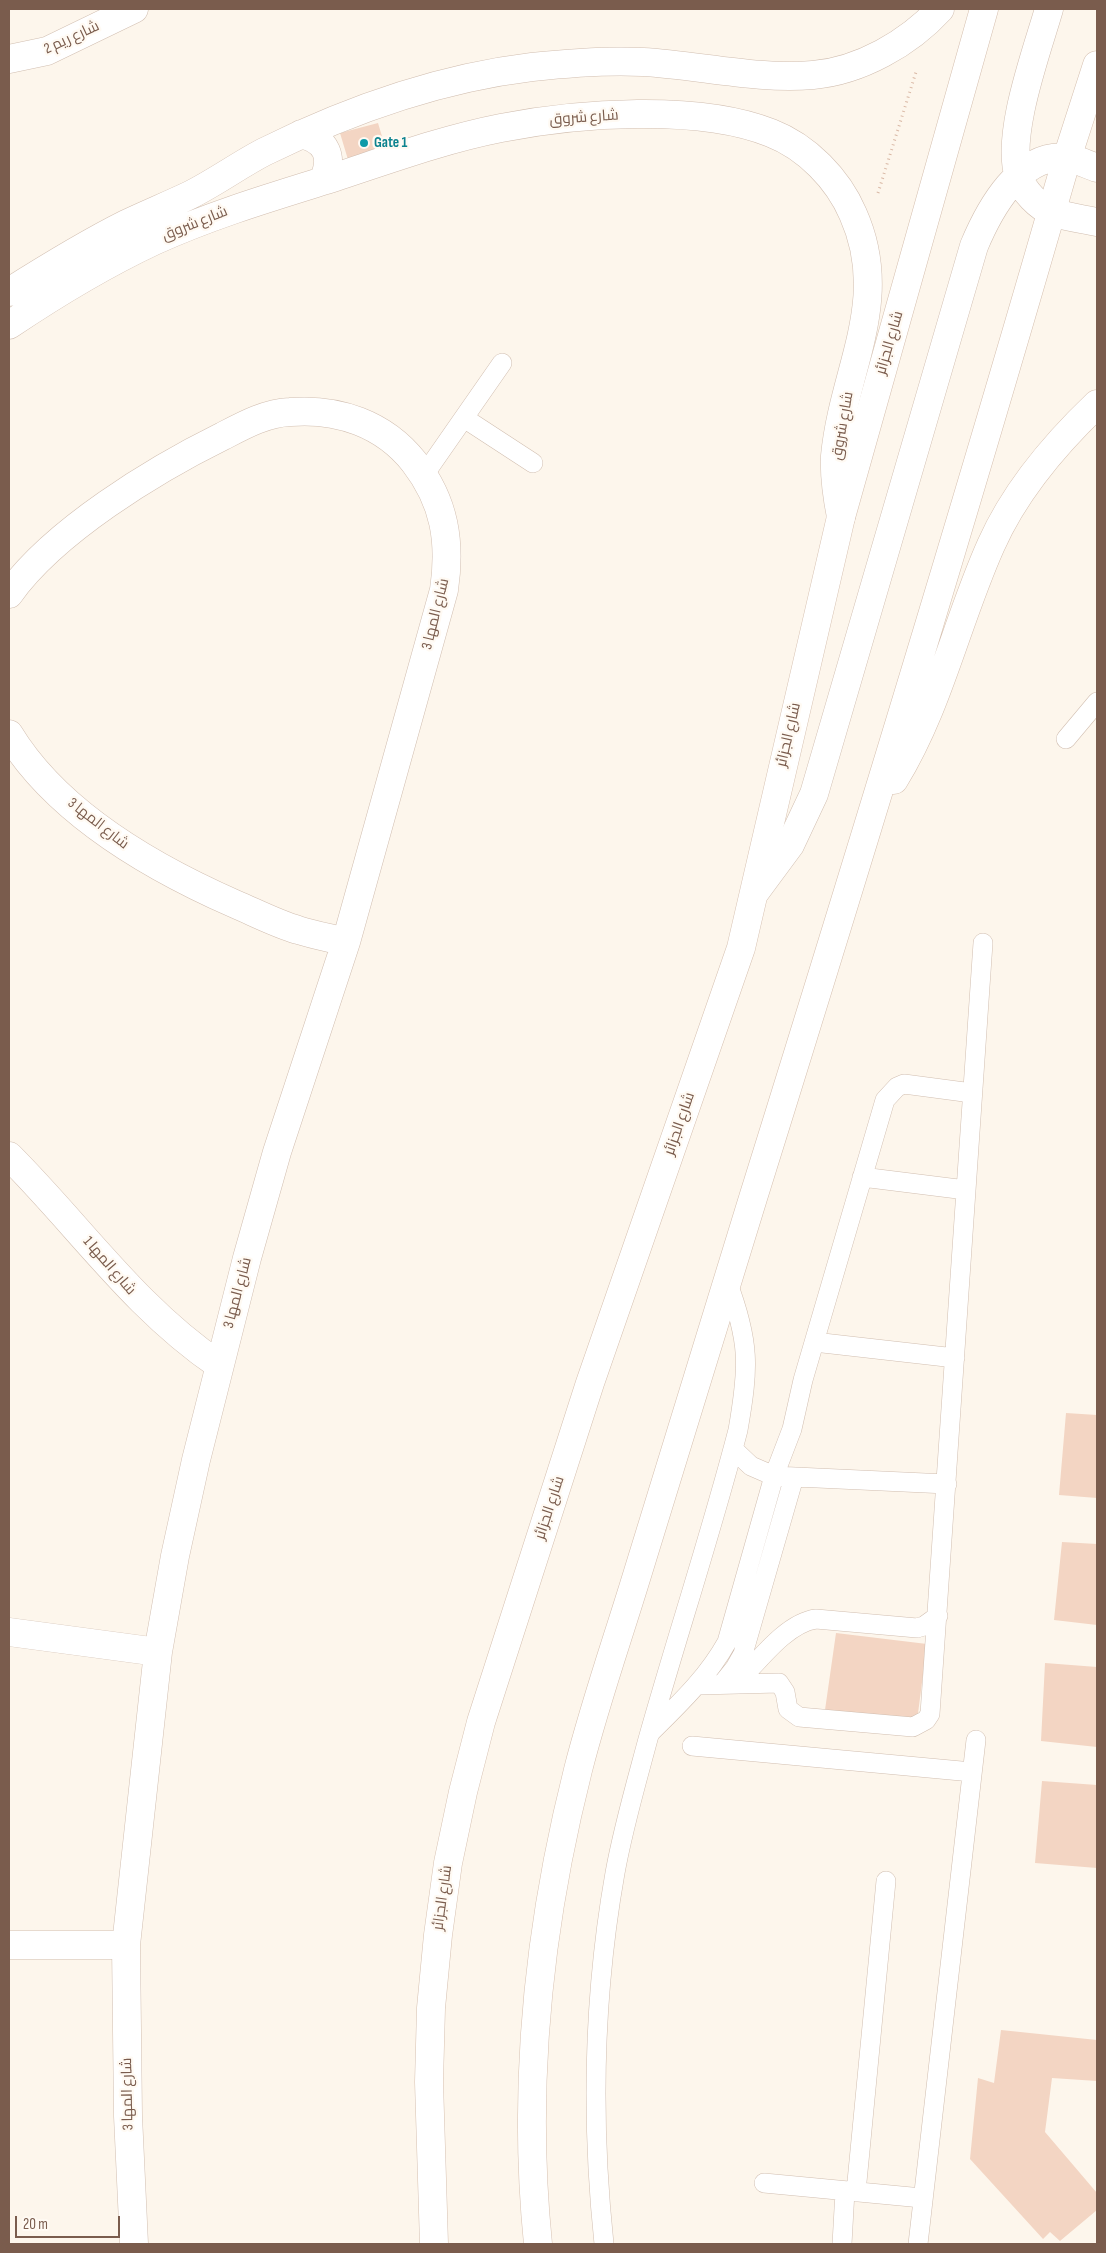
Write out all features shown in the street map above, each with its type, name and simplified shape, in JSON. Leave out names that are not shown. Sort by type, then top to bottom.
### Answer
[{"type":"street","name":"شارع ريم 2","points":[[9,59],[47,51],[134,9]]},
{"type":"street","name":"شارع شروق","points":[[9,292],[64,258],[118,229],[190,195],[260,154],[301,134],[421,90],[531,67],[586,62],[642,62],[781,75],[814,75],[846,68],[876,56],[906,39],[940,9]]},
{"type":"street","name":"شارع الجزائر","points":[[434,2244],[429,2082],[431,2008],[448,1863],[462,1792],[502,1652],[590,1383],[724,1004],[756,891],[774,798],[841,517],[984,9]]},
{"type":"street","points":[[1049,9],[1018,123],[1016,152],[1018,177],[1038,203],[1052,212],[1097,222]]},
{"type":"street","points":[[538,2244],[532,2190],[531,2128],[534,2049],[543,1962],[562,1840],[597,1704],[874,810],[1067,158],[1097,65]]},
{"type":"street","name":"شارع شروق","points":[[9,324],[99,269],[153,242],[208,218],[447,141],[501,128],[610,115],[665,115],[744,123],[774,134],[802,150],[822,167],[839,188],[852,211],[862,236],[868,262],[869,289],[865,321],[837,442],[835,478],[841,517]]},
{"type":"street","points":[[301,134],[313,137],[323,145],[329,156],[328,169],[323,181]]},
{"type":"street","points":[[756,891],[790,845],[814,794],[974,246],[985,220],[1000,197],[1018,177],[1034,165],[1052,159],[1067,158],[1097,168]]},
{"type":"street","points":[[874,810],[903,766],[926,720],[991,544],[1009,510],[1044,461],[1097,404]]},
{"type":"street","name":"شارع المها 3","points":[[9,594],[40,558],[90,517],[144,480],[199,447],[257,419],[289,412],[322,412],[354,418],[383,432],[406,452],[424,475],[437,502],[445,531],[448,561],[444,590],[346,942],[278,1152],[219,1365],[181,1527],[158,1652],[126,1944],[128,2116],[134,2244]]},
{"type":"street","name":"شارع المها 3","points":[[9,734],[36,769],[66,800],[98,827],[133,851],[188,882],[254,913],[297,930],[346,942]]},
{"type":"street","name":"شارع المها 1","points":[[9,1156],[54,1202],[138,1298],[176,1334],[219,1365]]},
{"type":"street","points":[[9,1632],[158,1652]]},
{"type":"street","points":[[9,1945],[126,1944]]},
{"type":"lane","points":[[424,475],[502,363]]},
{"type":"lane","points":[[464,418],[533,463]]},
{"type":"lane","points":[[1066,739],[1097,702]]},
{"type":"lane","points":[[699,1685],[730,1683],[779,1684],[785,1692],[788,1709],[799,1717],[913,1727],[926,1720],[930,1714],[983,943]]},
{"type":"lane","points":[[650,1733],[699,1685],[716,1662],[727,1642],[774,1476],[790,1437],[814,1342],[862,1177],[882,1110],[891,1092],[904,1084],[972,1093]]},
{"type":"lane","points":[[862,1177],[966,1190]]},
{"type":"lane","points":[[604,2244],[595,2126],[595,2048],[601,1965],[615,1872],[631,1801],[733,1448],[746,1384],[746,1351],[742,1325],[727,1281]]},
{"type":"lane","points":[[814,1342],[955,1358]]},
{"type":"lane","points":[[733,1448],[751,1466],[774,1476],[946,1484]]},
{"type":"lane","points":[[730,1683],[735,1668],[743,1654],[794,1477]]},
{"type":"lane","points":[[730,1683],[792,1628],[805,1621],[816,1619],[917,1628],[924,1626],[938,1616]]},
{"type":"lane","points":[[918,2244],[976,1740]]},
{"type":"lane","points":[[692,1746],[972,1772]]},
{"type":"lane","points":[[842,2244],[851,2192],[886,1881]]},
{"type":"lane","points":[[764,2183],[922,2198]]},
{"type":"path","points":[[852,211],[877,198],[916,71]]},
{"type":"building","name":"Gate 1","points":[[378,123],[387,153],[349,163],[340,133]]},
{"type":"building","points":[[1066,1413],[1097,1415],[1097,1498],[1059,1495]]},
{"type":"building","points":[[1062,1542],[1097,1544],[1097,1625],[1054,1620]]},
{"type":"building","points":[[836,1633],[927,1644],[917,1721],[825,1710]]},
{"type":"building","points":[[1045,1663],[1097,1667],[1097,1747],[1041,1741]]},
{"type":"building","points":[[1042,1781],[1097,1785],[1097,1868],[1035,1863]]},
{"type":"building","points":[[1001,2030],[1097,2040],[1097,2081],[1052,2078],[1045,2132],[1097,2193],[1097,2210],[1060,2241],[1050,2232],[1043,2239],[970,2159],[978,2078],[994,2083]]},
{"type":"place","name":"Gate 1","points":[[364,143]]}]
